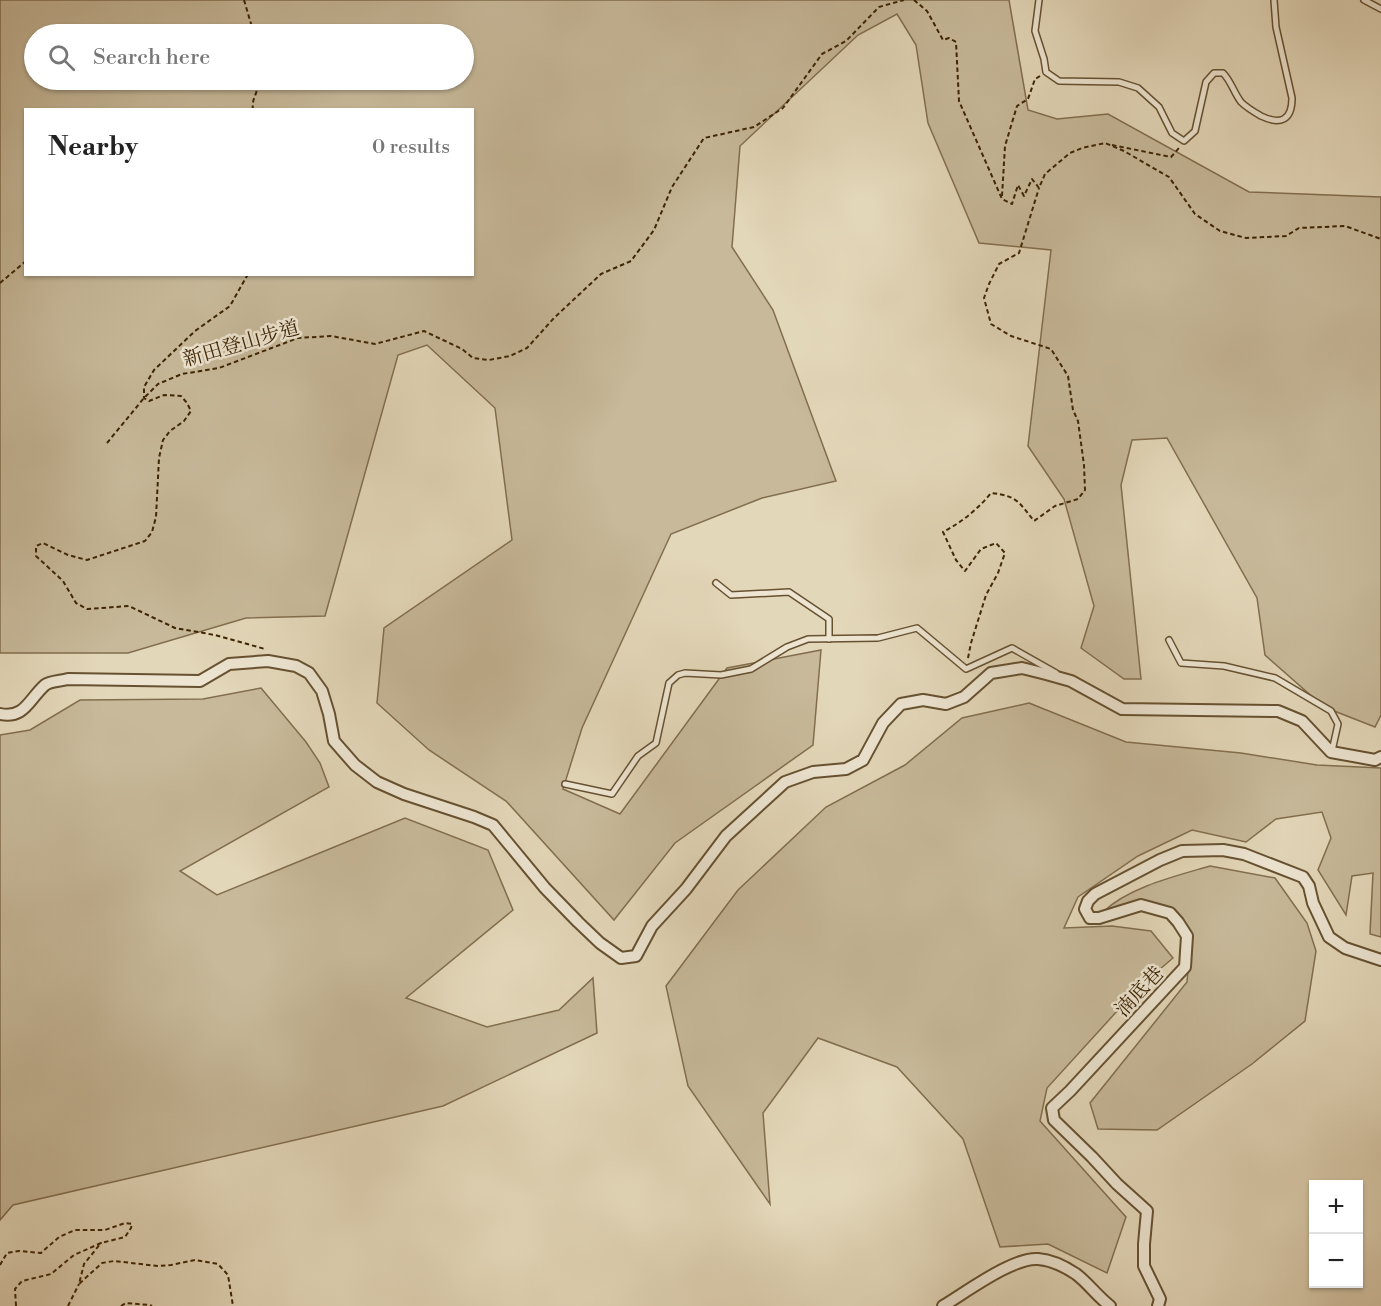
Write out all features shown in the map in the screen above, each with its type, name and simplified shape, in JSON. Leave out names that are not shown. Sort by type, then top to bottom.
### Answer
[{"type":"street","points":[[0,714],[9,716],[22,712],[47,683],[68,679],[200,681],[229,664],[268,661],[296,666],[309,673],[322,691],[334,741],[355,765],[377,782],[404,794],[493,825],[545,888],[578,922],[621,958],[636,956],[652,926],[686,889],[726,836],[785,782],[813,772],[846,769],[863,760],[883,723],[901,704],[924,700],[946,704],[964,697],[992,673],[1022,668],[1046,674],[1071,681],[1122,709],[1278,711],[1302,721],[1331,752],[1375,760],[1381,757]]},
{"type":"street","name":"湳底巷","points":[[1158,1306],[1160,1299],[1144,1266],[1147,1212],[1054,1120],[1052,1108],[1185,967],[1186,936],[1170,913],[1141,905],[1099,918],[1090,918],[1085,909],[1088,901],[1095,894],[1182,851],[1223,850],[1244,854],[1303,878],[1309,886],[1313,903],[1329,937],[1345,948],[1381,960]]},
{"type":"street","points":[[943,1306],[982,1281],[1021,1261],[1035,1258],[1052,1261],[1078,1275],[1110,1306]]},
{"type":"lane","points":[[1039,0],[1035,31],[1046,72],[1059,81],[1119,81],[1138,88],[1159,107],[1172,133],[1184,141],[1195,131],[1206,82],[1215,73],[1223,73],[1242,102],[1255,113],[1271,121],[1280,121],[1288,116],[1292,107],[1292,98],[1276,27],[1274,0]]},
{"type":"lane","points":[[1364,0],[1381,9]]},
{"type":"lane","points":[[716,583],[731,595],[789,592],[829,619],[829,639]]},
{"type":"lane","points":[[565,784],[612,794],[638,756],[656,743],[669,683],[678,675],[686,673],[721,675],[751,669],[787,647],[808,639],[878,638],[917,628],[966,669],[1012,648],[1071,681]]},
{"type":"lane","points":[[1169,640],[1181,663],[1224,666],[1275,678],[1330,711],[1338,724],[1331,752]]},
{"type":"path","points":[[244,0],[251,24]]},
{"type":"path","name":"新田登山步道","points":[[144,398],[158,384],[182,374],[219,368],[298,338],[332,336],[375,344],[424,331],[462,349],[473,358],[489,360],[510,356],[527,348],[554,318],[601,274],[630,261],[654,230],[672,187],[704,138],[754,127],[783,108],[822,54],[846,41],[879,7],[904,0]]},
{"type":"path","points":[[914,0],[927,11],[943,40],[949,38],[956,42],[959,101],[1002,199],[1012,204],[1018,185],[1024,196],[1032,179],[1039,189]]},
{"type":"path","points":[[1002,199],[1005,146],[1017,106],[1028,99],[1035,79],[1046,72]]},
{"type":"path","points":[[253,108],[258,90]]},
{"type":"path","points":[[966,669],[971,643],[986,595],[998,573],[1005,553],[996,543],[981,549],[965,571],[956,560],[943,532],[981,506],[991,493],[1009,495],[1021,504],[1034,521],[1055,506],[1078,499],[1085,490],[1078,421],[1073,410],[1068,376],[1051,349],[1011,336],[991,324],[984,298],[999,264],[1019,253],[1045,174],[1070,153],[1105,143],[1171,157],[1184,141]]},
{"type":"path","points":[[1105,143],[1124,151],[1169,177],[1195,214],[1220,231],[1246,238],[1286,236],[1299,228],[1345,226],[1381,239]]},
{"type":"path","points":[[0,283],[24,263]]},
{"type":"path","name":"新田登山步道","points":[[144,398],[144,387],[154,370],[195,331],[230,306],[247,276]]},
{"type":"path","name":"新田登山步道","points":[[144,398],[149,401],[164,395],[181,396],[190,411],[184,421],[170,431],[163,440],[158,467],[156,517],[152,532],[145,542],[87,560],[68,555],[43,543],[36,546],[36,556],[63,581],[76,603],[87,609],[129,606],[175,628],[215,635],[264,648]]},
{"type":"path","points":[[107,443],[144,398]]},
{"type":"path","points":[[0,1265],[7,1253],[19,1251],[41,1253],[58,1237],[75,1230],[105,1230],[125,1223],[132,1224],[125,1237],[74,1255],[51,1274],[22,1281],[15,1289],[16,1306]]},
{"type":"path","points":[[68,1306],[79,1284],[84,1264],[101,1244]]},
{"type":"path","points":[[79,1284],[102,1263],[114,1261],[158,1266],[195,1260],[218,1264],[228,1275],[233,1306]]},
{"type":"path","points":[[121,1306],[126,1304],[152,1306]]},
{"type":"shaded area","points":[[0,0],[1009,0],[1028,110],[1057,119],[1108,114],[1249,192],[1381,197],[1381,715],[1375,727],[1324,707],[1265,655],[1257,598],[1167,438],[1132,440],[1121,485],[1141,679],[1124,679],[1081,648],[1094,606],[1064,499],[1028,446],[1051,250],[979,243],[928,123],[916,45],[897,14],[858,35],[740,146],[732,247],[773,310],[836,481],[762,498],[671,534],[582,728],[563,789],[620,814],[727,668],[821,650],[813,745],[675,843],[614,920],[506,801],[429,750],[377,703],[384,628],[512,540],[495,408],[427,345],[398,355],[325,616],[246,618],[128,653],[0,653]]},
{"type":"shaded area","points":[[261,688],[306,742],[320,763],[329,787],[180,871],[217,895],[405,818],[488,850],[513,910],[406,998],[487,1027],[559,1010],[593,978],[597,1033],[443,1106],[13,1205],[0,1220],[0,735],[30,730],[80,700],[203,699]]},
{"type":"shaded area","points":[[1029,703],[1126,742],[1241,753],[1317,765],[1381,768],[1381,937],[1370,934],[1373,873],[1352,876],[1346,915],[1318,870],[1331,838],[1322,812],[1276,819],[1246,842],[1192,830],[1138,856],[1078,897],[1064,928],[1112,926],[1151,931],[1173,958],[1139,987],[1047,1088],[1040,1121],[1126,1217],[1107,1273],[1048,1244],[1000,1247],[963,1139],[897,1067],[818,1038],[763,1113],[770,1204],[688,1086],[666,986],[738,890],[826,807],[905,765],[962,718]]},
{"type":"shaded area","points":[[1210,866],[1275,878],[1307,923],[1316,951],[1305,1021],[1252,1064],[1157,1130],[1098,1129],[1090,1103],[1187,982],[1191,935],[1172,909],[1103,912],[1139,889]]}]
